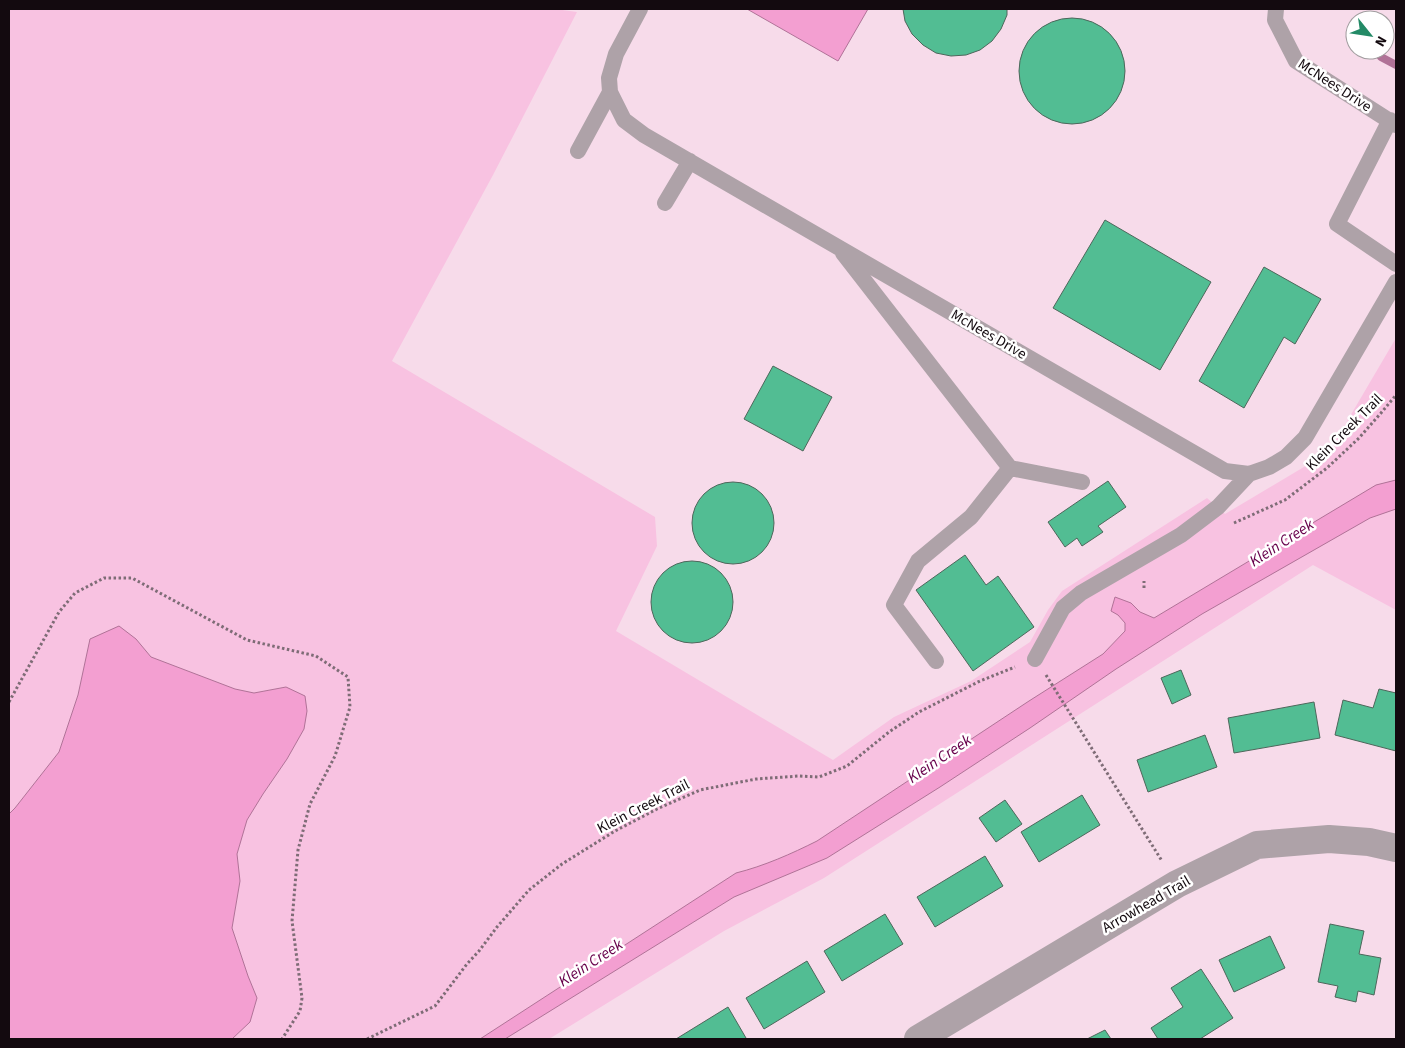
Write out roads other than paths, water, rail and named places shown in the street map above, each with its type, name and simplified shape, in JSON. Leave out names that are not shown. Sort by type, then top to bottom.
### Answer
[{"type":"street","name":"Arrowhead Trail","points":[[918,1039],[1177,884],[1258,846],[1329,839],[1369,842],[1396,848]]},
{"type":"lane","points":[[578,151],[610,92],[609,78],[616,54],[640,9]]},
{"type":"lane","name":"McNees Drive","points":[[1276,9],[1274,20],[1296,61],[1393,122]]},
{"type":"lane","name":"McNees Drive","points":[[610,92],[624,120],[786,224],[837,246],[1225,471],[1249,474],[1269,467],[1286,457],[1304,438],[1396,282]]},
{"type":"lane","points":[[1393,122],[1337,224],[1396,264]]},
{"type":"lane","points":[[665,203],[690,161]]},
{"type":"lane","points":[[837,246],[1010,468],[1082,482]]},
{"type":"lane","points":[[936,661],[894,605],[918,561],[972,517],[1010,468]]},
{"type":"lane","points":[[1035,659],[1064,608],[1081,593],[1182,535],[1218,507],[1249,474]]},
{"type":"water","points":[[747,9],[868,9],[838,61]]},
{"type":"water","name":"Klein Creek","points":[[1396,480],[1396,509],[1370,518],[1202,614],[940,787],[827,858],[734,897],[505,1039],[480,1039],[736,873],[757,867],[817,841],[1103,654],[1125,631],[1125,623],[1118,615],[1111,611],[1115,597],[1131,603],[1140,612],[1154,618],[1376,485]]},
{"type":"water","points":[[119,626],[136,639],[151,657],[235,689],[254,693],[286,687],[305,696],[307,711],[304,729],[287,759],[247,820],[237,854],[240,881],[232,928],[257,998],[250,1022],[232,1039],[9,1039],[9,814],[59,752],[78,695],[90,639]]},
{"type":"waterway","points":[[1387,60],[1396,65]]}]
